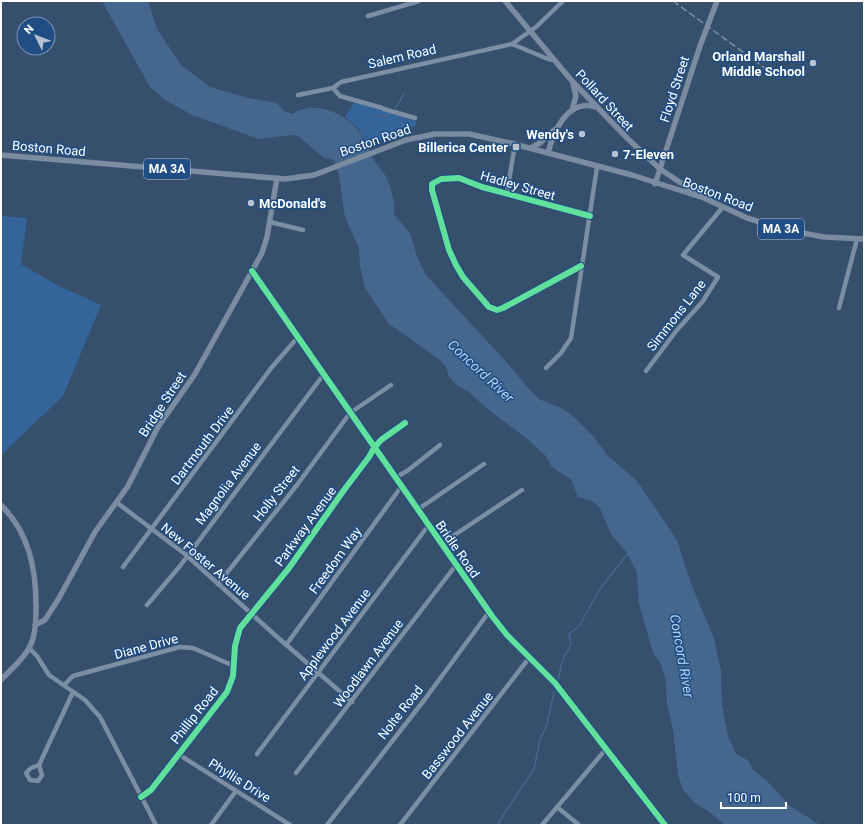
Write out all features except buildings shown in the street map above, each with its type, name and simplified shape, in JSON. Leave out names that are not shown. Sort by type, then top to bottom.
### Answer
[{"type":"main road","name":"Pollard Street","points":[[505,1],[572,81],[649,159],[660,169],[704,198]]},
{"type":"main road","name":"Floyd Street","points":[[654,184],[700,46],[717,1]]},
{"type":"main road","points":[[572,81],[576,96],[572,110]]},
{"type":"main road","points":[[530,148],[540,143],[572,110],[585,104],[598,108]]},
{"type":"main road","points":[[548,153],[556,128]]},
{"type":"main road","name":"Boston Road","points":[[1,155],[277,178],[306,177],[378,149],[406,140],[441,134],[469,134],[515,144],[632,176],[654,184],[704,198],[722,208],[787,230],[824,237],[864,239]]},
{"type":"main road","points":[[649,159],[655,159],[664,154]]},
{"type":"main road","name":"Bridge Street","points":[[35,625],[45,620],[94,535],[128,486],[158,427],[195,374],[262,253],[270,222],[277,178]]},
{"type":"main road","points":[[1,505],[16,523],[31,554],[36,578],[35,625],[29,648],[1,680]]},
{"type":"street","points":[[368,16],[406,3],[419,1]]},
{"type":"street","name":"Salem Road","points":[[298,95],[333,88],[341,82],[512,44],[536,27],[563,1]]},
{"type":"street","points":[[512,44],[548,60],[554,60]]},
{"type":"street","points":[[333,88],[340,96],[415,118]]},
{"type":"street","points":[[507,193],[515,144]]},
{"type":"street","points":[[546,368],[561,353],[571,338],[597,167]]},
{"type":"street","name":"Hadley Street","points":[[582,266],[503,308],[494,309],[485,303],[467,282],[452,258],[432,190],[432,184],[441,179],[459,178],[482,187],[590,216]]},
{"type":"street","name":"Simmons Lane","points":[[646,371],[677,330],[704,301],[718,277],[683,255],[722,208]]},
{"type":"street","points":[[270,222],[303,230]]},
{"type":"street","points":[[839,308],[857,239]]},
{"type":"street","name":"Bridle Road","points":[[252,271],[299,336],[374,448],[489,612],[529,658],[555,683],[665,825]]},
{"type":"street","name":"Dartmouth Drive","points":[[123,568],[272,367],[299,336]]},
{"type":"street","name":"Magnolia Avenue","points":[[147,605],[187,556],[324,374]]},
{"type":"street","name":"Holly Street","points":[[218,584],[292,491],[350,413],[391,385]]},
{"type":"street","name":"Parkway Avenue","points":[[251,614],[289,568],[374,448],[381,440],[405,423]]},
{"type":"street","points":[[395,478],[407,471],[440,445]]},
{"type":"street","points":[[417,510],[484,464]]},
{"type":"street","name":"Freedom Way","points":[[286,645],[401,487]]},
{"type":"street","points":[[441,544],[522,490]]},
{"type":"street","name":"New Foster Avenue","points":[[116,502],[187,556],[352,702]]},
{"type":"street","name":"Applewood Avenue","points":[[257,754],[428,526]]},
{"type":"street","name":"Woodlawn Avenue","points":[[296,773],[456,565]]},
{"type":"street","name":"Nolte Road","points":[[327,825],[489,612]]},
{"type":"street","name":"Phillip Road","points":[[141,797],[150,791],[226,692],[233,676],[237,636],[240,628],[251,614]]},
{"type":"street","name":"Diane Drive","points":[[64,685],[73,676],[180,647],[193,648],[234,666]]},
{"type":"street","points":[[29,648],[37,656],[49,675],[85,700],[100,717],[156,825]]},
{"type":"street","name":"Basswood Avenue","points":[[400,825],[529,658]]},
{"type":"street","points":[[39,765],[73,692]]},
{"type":"street","points":[[542,825],[606,748]]},
{"type":"street","name":"Phyllis Drive","points":[[178,754],[290,825]]},
{"type":"street","points":[[211,825],[236,791]]},
{"type":"street","points":[[557,806],[579,825]]},
{"type":"shaded area","points":[[354,102],[416,121],[417,125],[368,145],[359,129],[345,117]]},
{"type":"shaded area","points":[[1,216],[27,218],[21,264],[57,285],[101,305],[63,396],[1,455]]},
{"type":"water","name":"Concord River","points":[[102,1],[148,1],[157,29],[181,65],[210,87],[248,98],[277,103],[284,111],[292,114],[309,108],[327,110],[344,118],[358,130],[374,160],[387,179],[393,199],[394,214],[410,233],[417,257],[426,275],[539,399],[563,409],[573,416],[594,437],[607,455],[637,481],[677,540],[691,584],[714,638],[721,671],[722,705],[728,736],[736,754],[749,761],[753,770],[767,781],[789,805],[820,825],[725,825],[708,811],[696,804],[683,790],[678,775],[673,730],[667,703],[665,677],[661,664],[653,653],[639,604],[637,573],[627,553],[611,534],[600,508],[592,501],[578,497],[571,480],[552,467],[546,456],[469,392],[458,386],[449,377],[446,367],[440,360],[389,324],[365,288],[360,267],[359,248],[345,217],[339,175],[334,160],[323,157],[298,136],[291,135],[259,139],[192,115],[165,100],[150,87]]},
{"type":"waterway","points":[[395,108],[404,93]]},
{"type":"waterway","points":[[360,135],[374,118],[391,114]]},
{"type":"waterway","points":[[558,679],[563,659],[571,644],[569,634],[579,626],[600,589],[629,552]]},
{"type":"waterway","points":[[497,825],[534,769],[540,740],[547,724],[554,692]]},
{"type":"railway","points":[[673,1],[777,77]]},
{"type":"cycle path","points":[[581,266],[503,308],[497,310],[489,307],[463,277],[449,250],[432,190],[432,184],[441,179],[459,178],[482,187],[590,216]]},
{"type":"cycle path","points":[[252,271],[492,616],[507,635],[555,683],[665,825]]},
{"type":"cycle path","points":[[141,797],[151,790],[227,692],[233,676],[235,646],[240,628],[289,568],[374,448],[381,440],[405,423]]},
{"type":"place","name":"Orland Marshall Middle School","points":[[813,63]]},
{"type":"place","name":"Wendy's","points":[[582,134]]},
{"type":"place","name":"Billerica Center","points":[[516,147]]},
{"type":"place","name":"7-Eleven","points":[[615,154]]},
{"type":"place","name":"McDonald's","points":[[251,203]]}]
